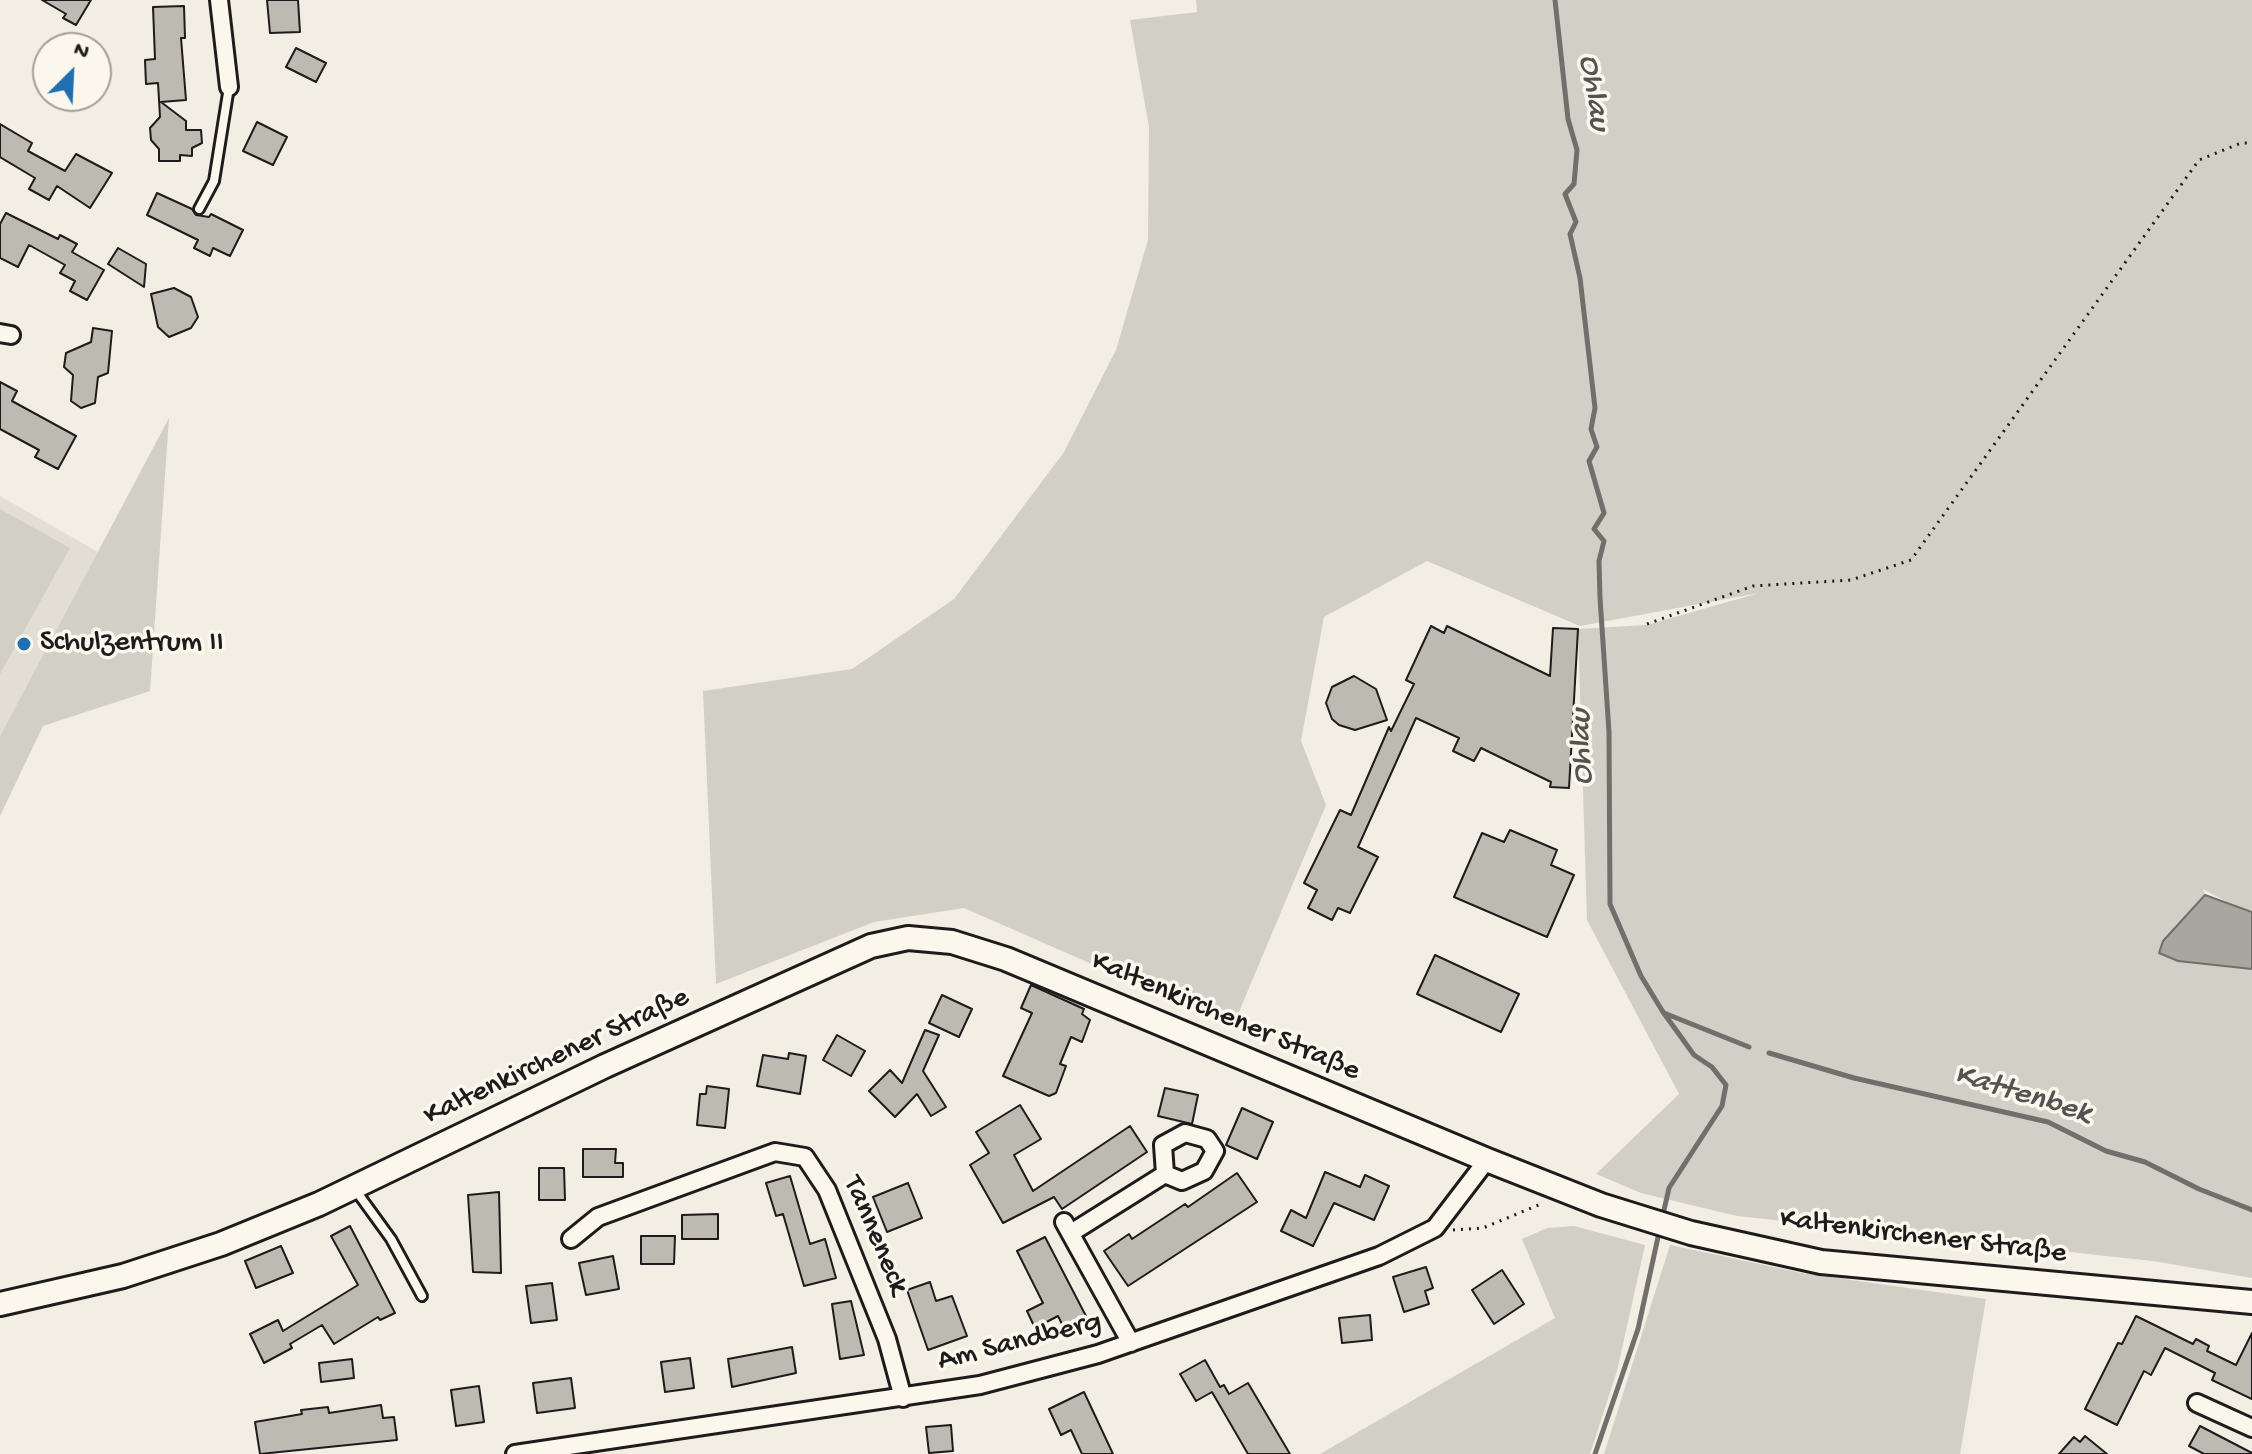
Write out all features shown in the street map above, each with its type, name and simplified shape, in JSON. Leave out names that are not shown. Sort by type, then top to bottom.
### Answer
[{"type":"main road","name":"Kaltenkirchener Straße","points":[[0,1304],[123,1276],[221,1244],[353,1187],[605,1066],[871,946],[908,938],[952,942],[1006,959],[1487,1160],[1691,1233],[1821,1262],[2252,1302]]},
{"type":"street","points":[[219,0],[229,87]]},
{"type":"street","name":"Tanneneck","points":[[571,1239],[598,1217],[775,1152],[805,1157],[827,1190],[887,1339],[903,1398]]},
{"type":"street","name":"Am Sandberg","points":[[515,1454],[552,1451],[980,1385],[1131,1343],[1379,1256],[1435,1228],[1487,1160]]},
{"type":"street","points":[[1131,1343],[1068,1228],[1165,1174]]},
{"type":"street","points":[[2197,1403],[2252,1428]]},
{"type":"lane","points":[[199,209],[214,181],[229,87]]},
{"type":"lane","points":[[353,1187],[391,1239],[422,1296]]},
{"type":"path","points":[[1647,624],[1753,586],[1851,580],[1911,560],[2199,160],[2241,143],[2252,143]]},
{"type":"path","points":[[1426,1232],[1483,1228],[1544,1203]]},
{"type":"shaded area","points":[[1196,0],[2252,0],[2252,912],[2203,889],[2205,895],[2163,941],[2178,961],[2252,969],[2252,1278],[2153,1261],[1737,1216],[1641,1193],[1596,1174],[1679,1094],[1587,920],[1578,629],[1647,625],[1759,593],[1580,626],[1427,561],[1324,617],[1301,741],[1326,805],[1233,1026],[964,908],[874,922],[716,984],[703,691],[852,669],[954,599],[1064,452],[1116,350],[1148,240],[1149,127],[1130,20],[1197,12]]},
{"type":"shaded area","points":[[169,418],[150,691],[43,726],[0,816],[0,736]]},
{"type":"shaded area","name":"Schulzentrum II","points":[[0,496],[98,552],[0,736]]},
{"type":"shaded area","points":[[0,509],[70,548],[0,674]]},
{"type":"shaded area","points":[[2205,895],[2252,912],[2252,969],[2178,961],[2159,953],[2163,941]]},
{"type":"shaded area","points":[[1574,1226],[1645,1245],[1617,1371],[1590,1454],[1320,1454],[1555,1318],[1522,1239],[1547,1228]]},
{"type":"shaded area","points":[[1670,1245],[1802,1273],[1986,1299],[1960,1454],[1604,1454]]},
{"type":"building","points":[[42,0],[91,0],[76,25],[63,18],[66,14]]},
{"type":"building","points":[[267,0],[298,0],[300,32],[270,33]]},
{"type":"building","points":[[184,6],[185,38],[181,38],[186,100],[161,102],[186,121],[186,130],[201,130],[202,143],[192,148],[192,156],[180,155],[180,161],[159,161],[159,149],[151,140],[150,128],[160,117],[158,83],[146,84],[145,60],[155,59],[153,7]]},
{"type":"building","points":[[296,48],[326,63],[316,82],[286,67]]},
{"type":"building","points":[[257,122],[287,137],[273,165],[243,151]]},
{"type":"building","points":[[0,124],[32,143],[28,151],[65,171],[76,154],[112,173],[90,208],[57,186],[49,200],[29,189],[35,178],[0,157]]},
{"type":"building","points":[[157,193],[192,209],[196,215],[209,217],[211,214],[243,230],[230,256],[213,248],[210,256],[194,248],[198,240],[147,215]]},
{"type":"building","points":[[6,213],[58,239],[60,235],[77,244],[72,252],[104,270],[87,300],[70,291],[75,281],[60,273],[65,265],[29,245],[18,267],[0,258],[0,224]]},
{"type":"building","points":[[118,248],[146,264],[144,287],[108,264]]},
{"type":"building","points":[[174,288],[191,297],[198,317],[191,328],[169,337],[158,327],[151,294]]},
{"type":"building","points":[[93,328],[112,331],[108,373],[98,377],[95,403],[81,408],[71,401],[73,375],[64,367],[66,353],[91,342]]},
{"type":"building","points":[[0,382],[17,391],[12,401],[76,436],[58,469],[35,457],[39,450],[0,429]]},
{"type":"building","points":[[1431,626],[1444,633],[1447,626],[1550,676],[1553,628],[1578,629],[1569,788],[1550,787],[1551,782],[1481,748],[1474,761],[1453,751],[1459,738],[1416,718],[1358,847],[1378,857],[1350,913],[1338,908],[1332,920],[1308,908],[1317,890],[1304,883],[1340,810],[1351,815],[1389,727],[1391,731],[1414,684],[1406,680]]},
{"type":"building","points":[[1354,676],[1376,689],[1387,720],[1355,730],[1332,719],[1326,703],[1332,687]]},
{"type":"building","points":[[1510,830],[1557,850],[1551,865],[1574,875],[1547,937],[1454,897],[1482,833],[1504,842]]},
{"type":"building","points":[[1435,955],[1519,994],[1501,1032],[1417,994]]},
{"type":"building","points":[[1031,985],[1084,1009],[1082,1014],[1090,1020],[1082,1042],[1071,1037],[1060,1064],[1066,1066],[1056,1093],[1049,1096],[1003,1076],[1032,1013],[1021,1008]]},
{"type":"building","points":[[942,995],[972,1009],[959,1037],[929,1023]]},
{"type":"building","points":[[925,1030],[939,1035],[923,1071],[946,1107],[931,1116],[917,1094],[895,1117],[869,1091],[890,1070],[902,1083]]},
{"type":"building","points":[[837,1035],[865,1051],[851,1076],[823,1060]]},
{"type":"building","points":[[789,1053],[806,1056],[800,1094],[757,1086],[763,1055],[788,1059]]},
{"type":"building","points":[[707,1086],[729,1089],[725,1128],[697,1125],[700,1094],[706,1094]]},
{"type":"building","points":[[1165,1088],[1198,1095],[1192,1124],[1158,1116]]},
{"type":"building","points":[[1020,1105],[1041,1139],[1014,1155],[1033,1191],[1130,1126],[1147,1152],[1062,1209],[1054,1197],[1003,1223],[970,1165],[989,1153],[976,1132]]},
{"type":"building","points":[[1242,1108],[1273,1122],[1257,1159],[1226,1145]]},
{"type":"building","points":[[583,1149],[616,1149],[615,1163],[623,1163],[623,1177],[583,1177]]},
{"type":"building","points":[[539,1168],[564,1168],[565,1200],[539,1200]]},
{"type":"building","points":[[1325,1172],[1360,1187],[1365,1175],[1389,1186],[1374,1220],[1334,1203],[1313,1246],[1281,1231],[1291,1210],[1306,1218]]},
{"type":"building","points":[[1237,1173],[1257,1202],[1128,1286],[1104,1251],[1129,1234],[1132,1239],[1185,1204],[1188,1207]]},
{"type":"building","points":[[790,1176],[810,1244],[825,1239],[836,1278],[804,1286],[783,1214],[776,1216],[766,1183]]},
{"type":"building","points":[[908,1183],[922,1218],[887,1232],[873,1197]]},
{"type":"building","points":[[499,1192],[501,1273],[473,1272],[468,1195]]},
{"type":"building","points":[[718,1214],[718,1239],[682,1239],[682,1215]]},
{"type":"building","points":[[350,1226],[395,1313],[380,1320],[378,1317],[334,1344],[322,1325],[290,1344],[292,1348],[264,1363],[250,1334],[278,1320],[283,1331],[358,1285],[331,1236]]},
{"type":"building","points":[[641,1236],[675,1236],[674,1264],[641,1264]]},
{"type":"building","points":[[1045,1237],[1087,1318],[1065,1330],[1058,1316],[1035,1328],[1027,1311],[1043,1303],[1017,1251]]},
{"type":"building","points":[[281,1246],[293,1273],[256,1288],[245,1261]]},
{"type":"building","points":[[613,1256],[619,1289],[586,1295],[579,1263]]},
{"type":"building","points":[[1426,1267],[1433,1288],[1425,1291],[1429,1304],[1404,1312],[1393,1277]]},
{"type":"building","points":[[1502,1270],[1524,1304],[1494,1324],[1472,1290]]},
{"type":"building","points":[[930,1282],[936,1301],[952,1296],[967,1336],[928,1350],[907,1290]]},
{"type":"building","points":[[552,1283],[557,1320],[531,1323],[526,1286]]},
{"type":"building","points":[[851,1301],[864,1355],[840,1359],[832,1304]]},
{"type":"building","points":[[1370,1315],[1372,1340],[1342,1343],[1339,1318]]},
{"type":"building","points":[[2136,1316],[2193,1344],[2196,1339],[2209,1346],[2207,1351],[2236,1365],[2252,1333],[2252,1399],[2212,1380],[2215,1373],[2165,1348],[2151,1375],[2144,1371],[2117,1425],[2085,1409],[2118,1343],[2122,1344]]},
{"type":"building","points":[[792,1347],[796,1373],[732,1387],[728,1359]]},
{"type":"building","points":[[690,1358],[694,1388],[665,1392],[661,1362]]},
{"type":"building","points":[[352,1359],[354,1378],[321,1382],[319,1363]]},
{"type":"building","points":[[1205,1360],[1220,1387],[1224,1385],[1229,1394],[1248,1383],[1290,1454],[1248,1454],[1212,1392],[1196,1401],[1180,1374]]},
{"type":"building","points":[[571,1378],[575,1408],[537,1413],[533,1383]]},
{"type":"building","points":[[479,1386],[484,1422],[456,1426],[451,1390]]},
{"type":"building","points":[[1084,1392],[1113,1454],[1082,1454],[1071,1430],[1061,1435],[1049,1409]]},
{"type":"building","points":[[381,1405],[383,1418],[394,1417],[397,1440],[260,1454],[255,1422],[302,1414],[301,1410],[328,1407],[329,1413]]},
{"type":"building","points":[[951,1425],[953,1451],[929,1453],[926,1427]]},
{"type":"building","points":[[2200,1426],[2252,1454],[2204,1454],[2189,1446]]},
{"type":"building","points":[[2085,1436],[2107,1454],[2059,1454],[2074,1437],[2080,1442]]},
{"type":"waterway","name":"Ohlau","points":[[1555,0],[1568,119],[1577,150],[1574,184],[1565,194],[1576,222],[1570,234],[1580,278],[1595,408],[1591,429],[1597,447],[1589,461],[1604,513],[1594,529],[1604,541],[1599,561],[1609,732],[1610,904],[1641,976],[1663,1012],[1694,1055],[1712,1067],[1726,1085],[1722,1106],[1669,1188],[1662,1219]]},
{"type":"waterway","name":"Kattenbek","points":[[1664,1013],[1749,1047]]},
{"type":"waterway","name":"Kattenbek","points":[[1769,1053],[1854,1078],[2048,1122],[2106,1151],[2145,1162],[2199,1189],[2252,1210]]},
{"type":"waterway","name":"Ohlau","points":[[1595,1454],[1638,1329],[1660,1228]]},
{"type":"place","name":"Schulzentrum II","points":[[24,644]]}]
